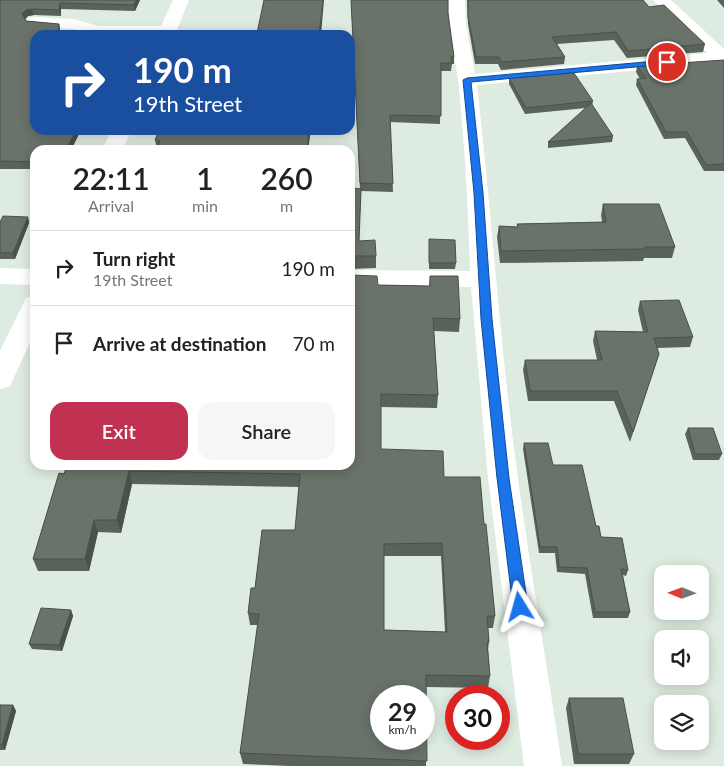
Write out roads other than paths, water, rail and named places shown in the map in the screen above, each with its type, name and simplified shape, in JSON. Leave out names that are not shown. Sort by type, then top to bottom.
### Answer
[{"type":"street","points":[[168,30],[181,0]]},
{"type":"street","points":[[457,0],[457,24],[467,80],[478,193],[483,279],[503,478],[543,766]]},
{"type":"street","points":[[661,0],[723,58]]},
{"type":"street","points":[[34,22],[74,24],[95,30]]},
{"type":"street","points":[[467,80],[723,58]]},
{"type":"street","points":[[0,276],[30,277]]},
{"type":"street","points":[[355,278],[483,279]]},
{"type":"street","points":[[0,379],[30,315]]}]
